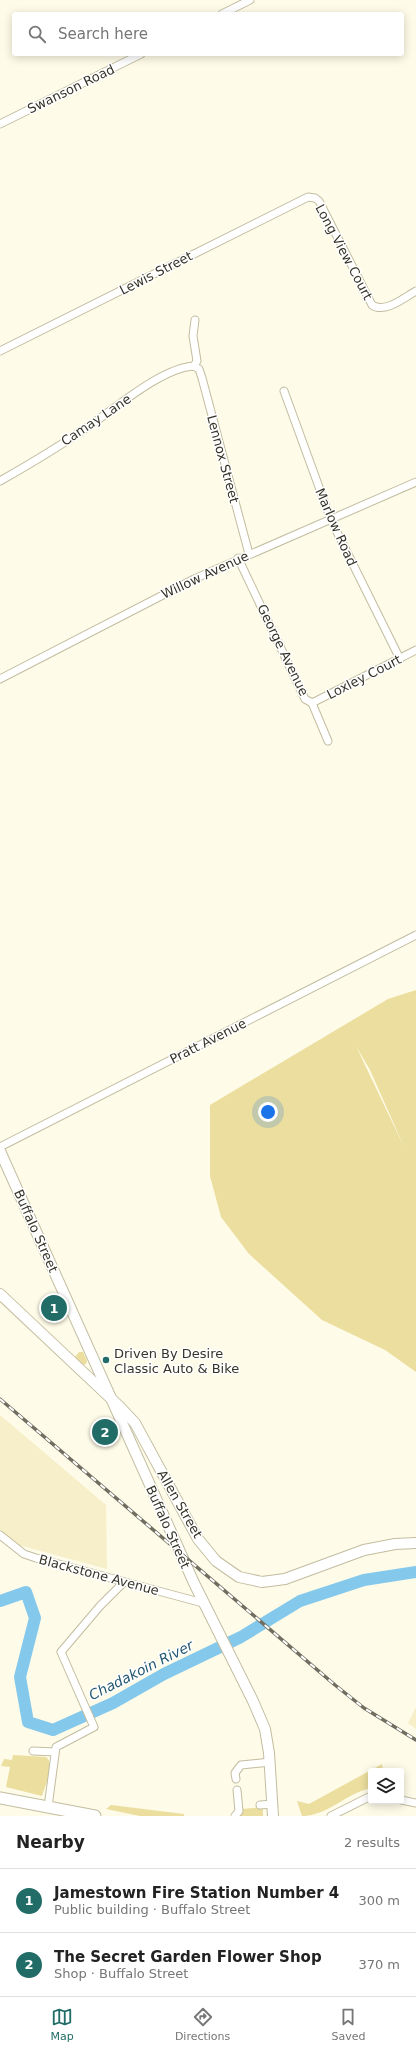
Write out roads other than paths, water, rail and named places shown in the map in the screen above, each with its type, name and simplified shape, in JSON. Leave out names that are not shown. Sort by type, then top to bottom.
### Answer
[{"type":"main road","points":[[0,1798],[91,1816]]},
{"type":"street","points":[[226,12],[250,0]]},
{"type":"street","name":"Swanson Road","points":[[0,124],[137,56]]},
{"type":"street","name":"Long View Court","points":[[313,197],[319,201],[372,305],[376,307],[386,307],[416,291]]},
{"type":"street","name":"Lewis Street","points":[[0,351],[300,200],[313,197]]},
{"type":"street","points":[[194,366],[197,361],[193,336],[195,320]]},
{"type":"street","name":"Camay Lane","points":[[0,481],[87,427],[156,380],[175,370],[194,366]]},
{"type":"street","name":"Lennox Street","points":[[194,366],[199,369],[202,378],[249,554]]},
{"type":"street","name":"Marlow Road","points":[[284,391],[330,520],[400,659]]},
{"type":"street","name":"Willow Avenue","points":[[0,679],[194,578],[416,482]]},
{"type":"street","name":"George Avenue","points":[[238,558],[305,699],[312,703],[328,741]]},
{"type":"street","name":"Loxley Court","points":[[312,703],[416,650]]},
{"type":"street","name":"Pratt Avenue","points":[[0,1147],[416,935]]},
{"type":"street","name":"Buffalo Street","points":[[0,1151],[203,1603],[229,1656],[254,1701],[265,1729],[270,1762]]},
{"type":"street","name":"Allen Street","points":[[0,1294],[120,1406],[138,1429],[198,1539],[216,1561],[238,1577],[262,1582],[280,1580],[364,1550],[395,1544],[416,1542]]},
{"type":"street","points":[[127,1435],[129,1430],[133,1428],[138,1429]]},
{"type":"street","name":"Blackstone Avenue","points":[[0,1535],[24,1554],[203,1603]]},
{"type":"street","points":[[48,1807],[56,1747],[94,1727],[61,1652],[100,1606],[124,1582]]},
{"type":"street","points":[[33,1751],[55,1752]]},
{"type":"street","points":[[236,1779],[235,1773],[241,1765],[270,1762],[273,1816]]},
{"type":"street","points":[[236,1816],[239,1809],[237,1790]]},
{"type":"street","points":[[331,1816],[368,1798]]},
{"type":"street","points":[[404,1801],[416,1803]]},
{"type":"street","points":[[260,1805],[273,1804]]},
{"type":"waterway","name":"Chadakoin River","points":[[0,1601],[26,1592],[35,1618],[20,1677],[28,1722],[53,1730],[113,1703],[164,1674],[241,1637],[300,1601],[364,1580],[416,1572]]},
{"type":"railway","points":[[0,1399],[335,1685],[364,1708],[416,1740]]},
{"type":"place","name":"Jamestown Fire Station Number 4","points":[[54,1308]]},
{"type":"place","name":"Driven By Desire Classic Auto & Bike","points":[[106,1360]]},
{"type":"place","name":"The Secret Garden Flower Shop","points":[[105,1432]]}]
